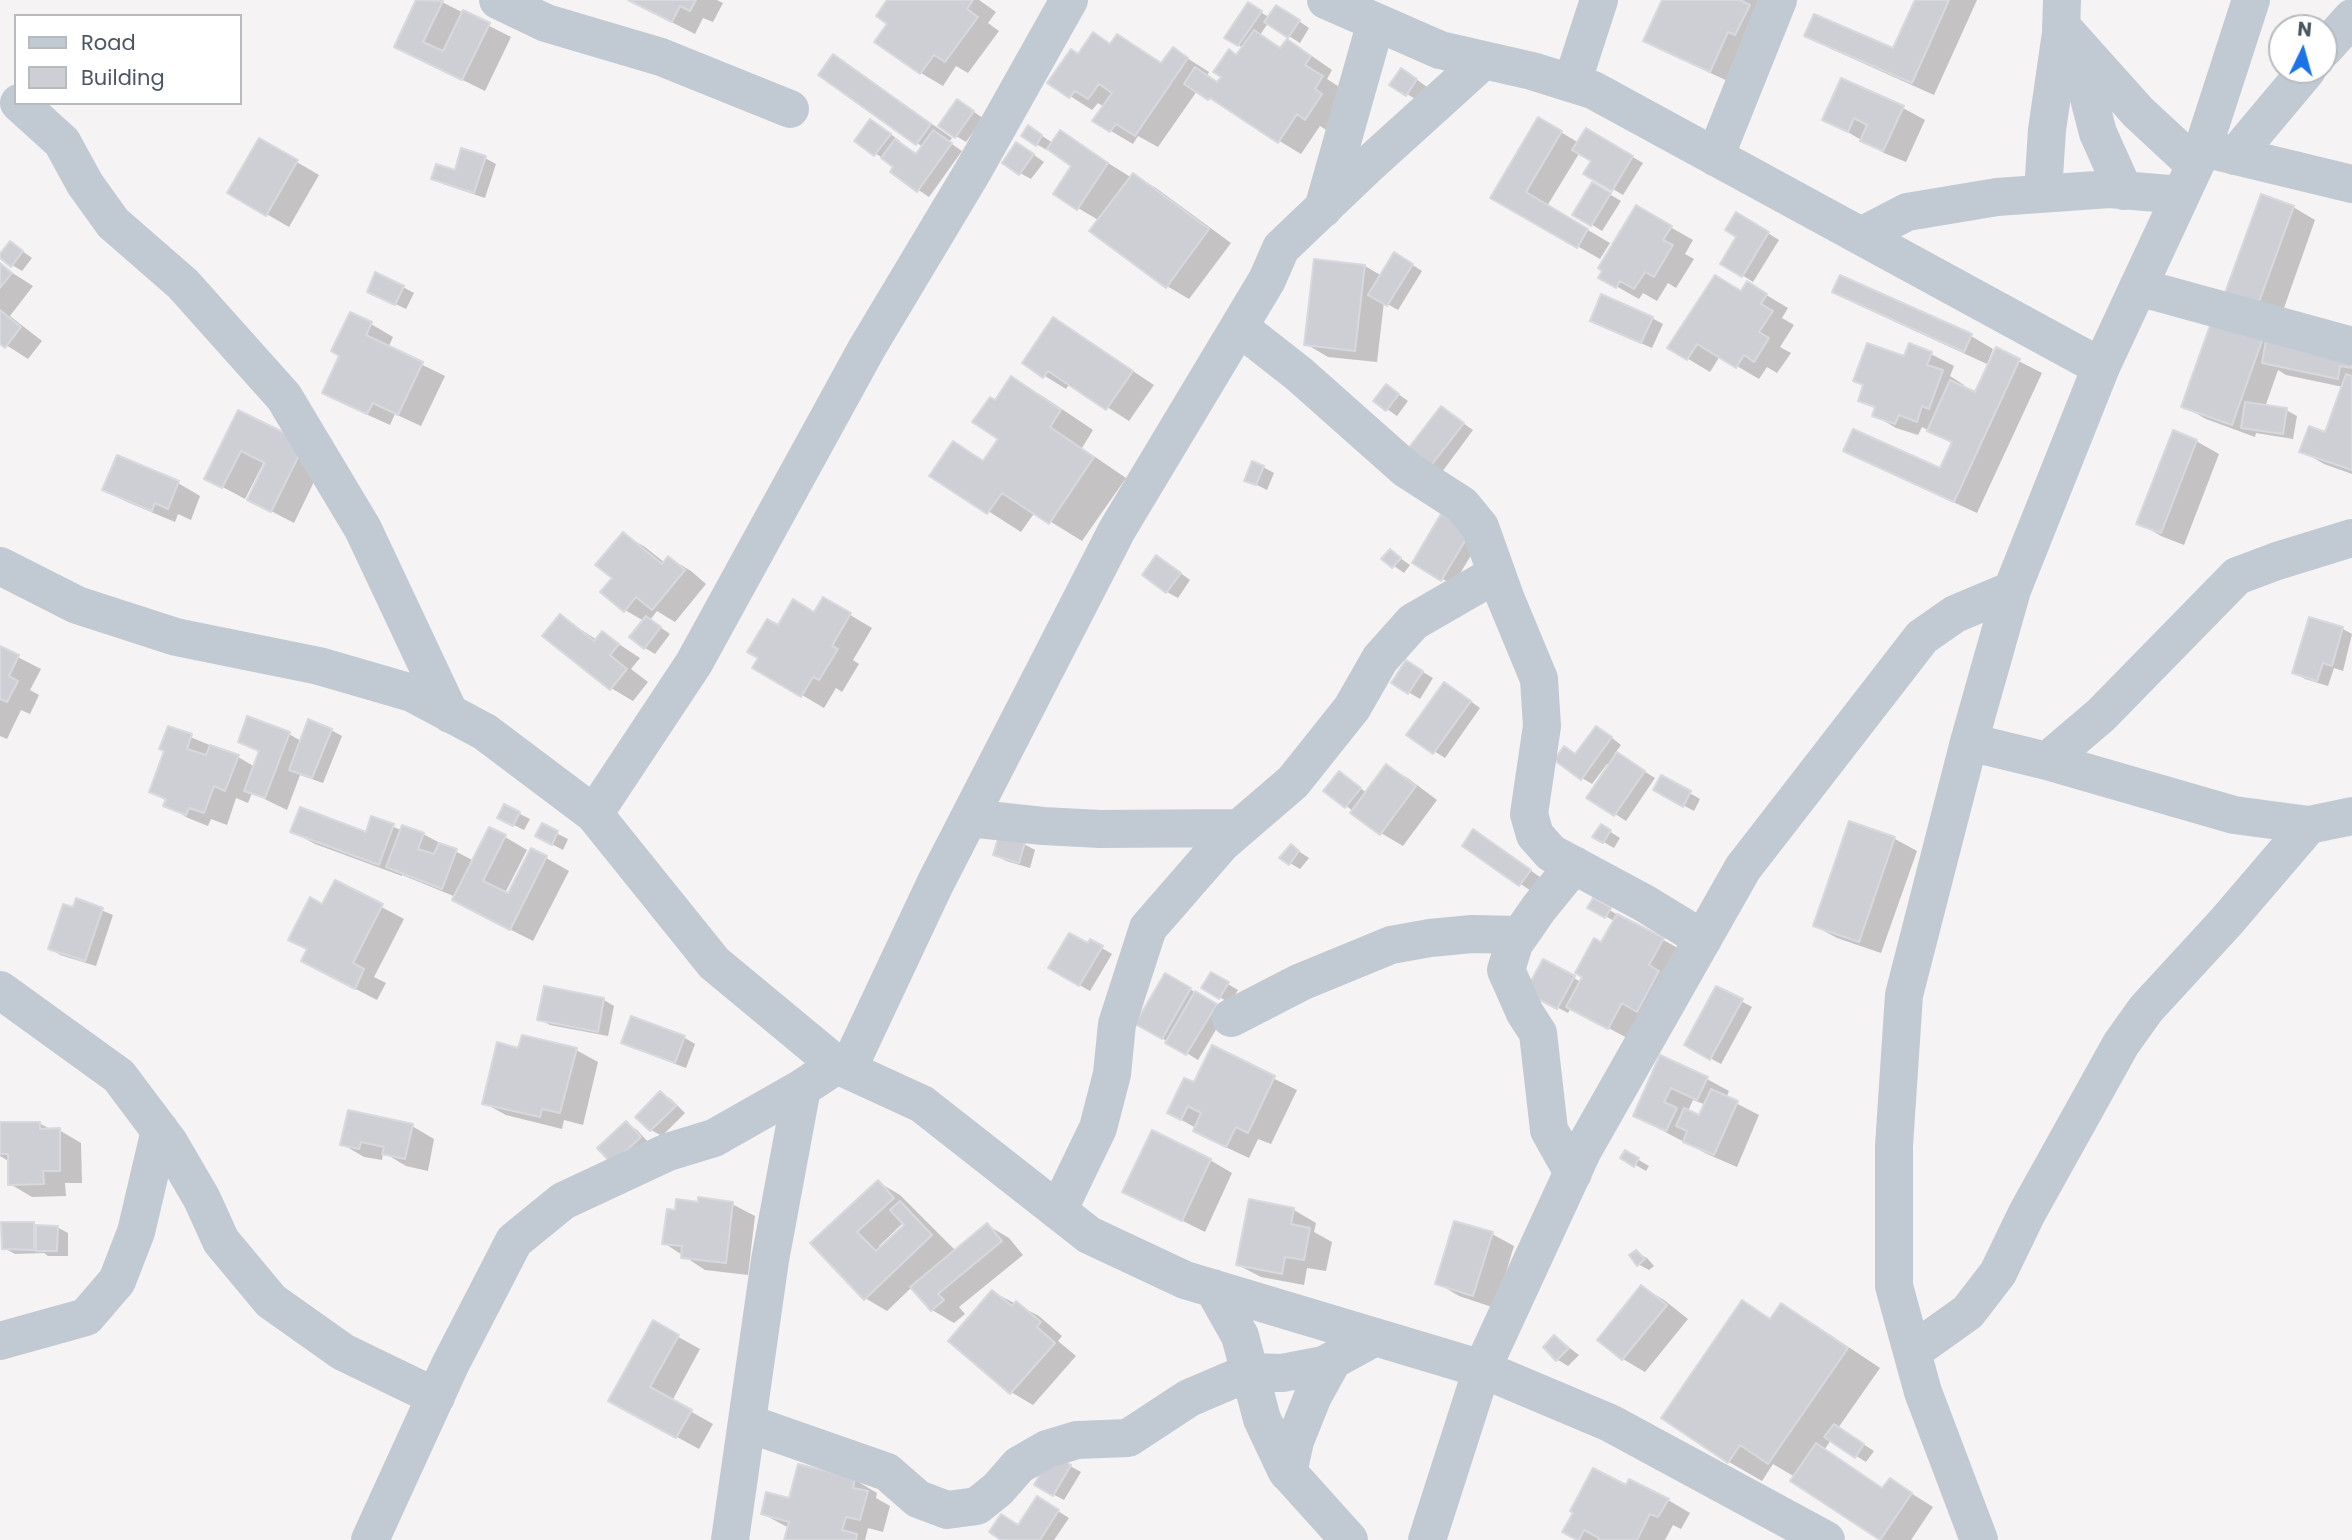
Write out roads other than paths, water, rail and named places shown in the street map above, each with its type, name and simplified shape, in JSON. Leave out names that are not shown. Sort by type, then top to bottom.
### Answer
[{"type":"street","points":[[498,0],[546,23],[662,57],[790,109]]},
{"type":"street","points":[[594,814],[694,663],[867,348],[973,171],[1069,0]]},
{"type":"street","points":[[1326,0],[1394,18],[1440,50],[1532,71],[1592,90],[2101,367]]},
{"type":"street","points":[[1572,83],[1599,0]]},
{"type":"street","points":[[1715,157],[1777,0]]},
{"type":"street","points":[[1979,1540],[1923,1392],[1894,1286],[1894,1146],[1904,995],[1969,742],[2012,590],[2101,367],[2138,287],[2203,166],[2251,0]]},
{"type":"street","points":[[1323,211],[1345,128],[1394,18]]},
{"type":"street","points":[[2338,34],[2352,18]]},
{"type":"street","points":[[2069,26],[2138,112],[2203,166]]},
{"type":"street","points":[[2069,26],[2098,133],[2124,191]]},
{"type":"street","points":[[2043,192],[2048,130],[2069,26]]},
{"type":"street","points":[[370,1540],[436,1397],[514,1241],[563,1201],[668,1152],[714,1138],[843,1067],[1117,530],[1267,280],[1281,248],[1484,60]]},
{"type":"street","points":[[2203,166],[2291,84]]},
{"type":"street","points":[[0,86],[14,98]]},
{"type":"street","points":[[21,105],[62,142],[85,184],[113,223],[183,284],[284,397],[363,529],[450,714]]},
{"type":"street","points":[[1861,236],[1908,212],[2043,192],[2124,191],[2203,166],[2352,184]]},
{"type":"street","points":[[2138,287],[2352,346]]},
{"type":"street","points":[[1239,327],[1298,373],[1406,469],[1462,506],[1480,527],[1539,679],[1542,726],[1529,814],[1535,835],[1551,853],[1644,903],[1703,939]]},
{"type":"street","points":[[2047,761],[2101,715],[2237,576],[2352,538]]},
{"type":"street","points":[[0,566],[77,604],[164,633],[319,666],[412,693],[485,733],[594,814],[713,963],[843,1067],[922,1104],[1089,1235],[1185,1280],[1482,1369],[1609,1423],[1826,1540]]},
{"type":"street","points":[[1058,1211],[1098,1128],[1112,1074],[1117,1024],[1148,928],[1222,843],[1293,782],[1352,708],[1380,659],[1413,622],[1496,574]]},
{"type":"street","points":[[1427,1540],[1482,1369],[1583,1150],[1743,868],[1922,637],[1955,614],[2012,590]]},
{"type":"street","points":[[1969,742],[2047,761],[2234,815],[2309,825],[2352,816]]},
{"type":"street","points":[[969,818],[1100,829],[1239,828]]},
{"type":"street","points":[[1912,1352],[1968,1312],[1998,1273],[2027,1213],[2121,1044],[2146,1009],[2309,825]]},
{"type":"street","points":[[1573,1173],[1549,1130],[1538,1033],[1525,1013],[1506,970],[1514,944],[1574,865]]},
{"type":"street","points":[[1231,1018],[1301,982],[1391,945],[1472,934],[1520,935]]},
{"type":"street","points":[[0,990],[119,1076],[160,1130],[202,1199],[221,1241],[271,1301],[343,1352],[436,1397]]},
{"type":"street","points":[[730,1540],[770,1259],[802,1088]]},
{"type":"street","points":[[0,1341],[86,1317],[117,1281],[136,1232],[160,1130]]},
{"type":"street","points":[[1213,1288],[1240,1336],[1262,1419],[1288,1473],[1349,1540]]},
{"type":"street","points":[[747,1423],[887,1472],[918,1499],[947,1510],[977,1506],[998,1489],[1019,1465],[1047,1450],[1077,1440],[1128,1438],[1189,1398],[1250,1372],[1282,1373],[1324,1365],[1375,1337]]},
{"type":"street","points":[[1288,1473],[1295,1441],[1313,1396],[1334,1360]]}]
